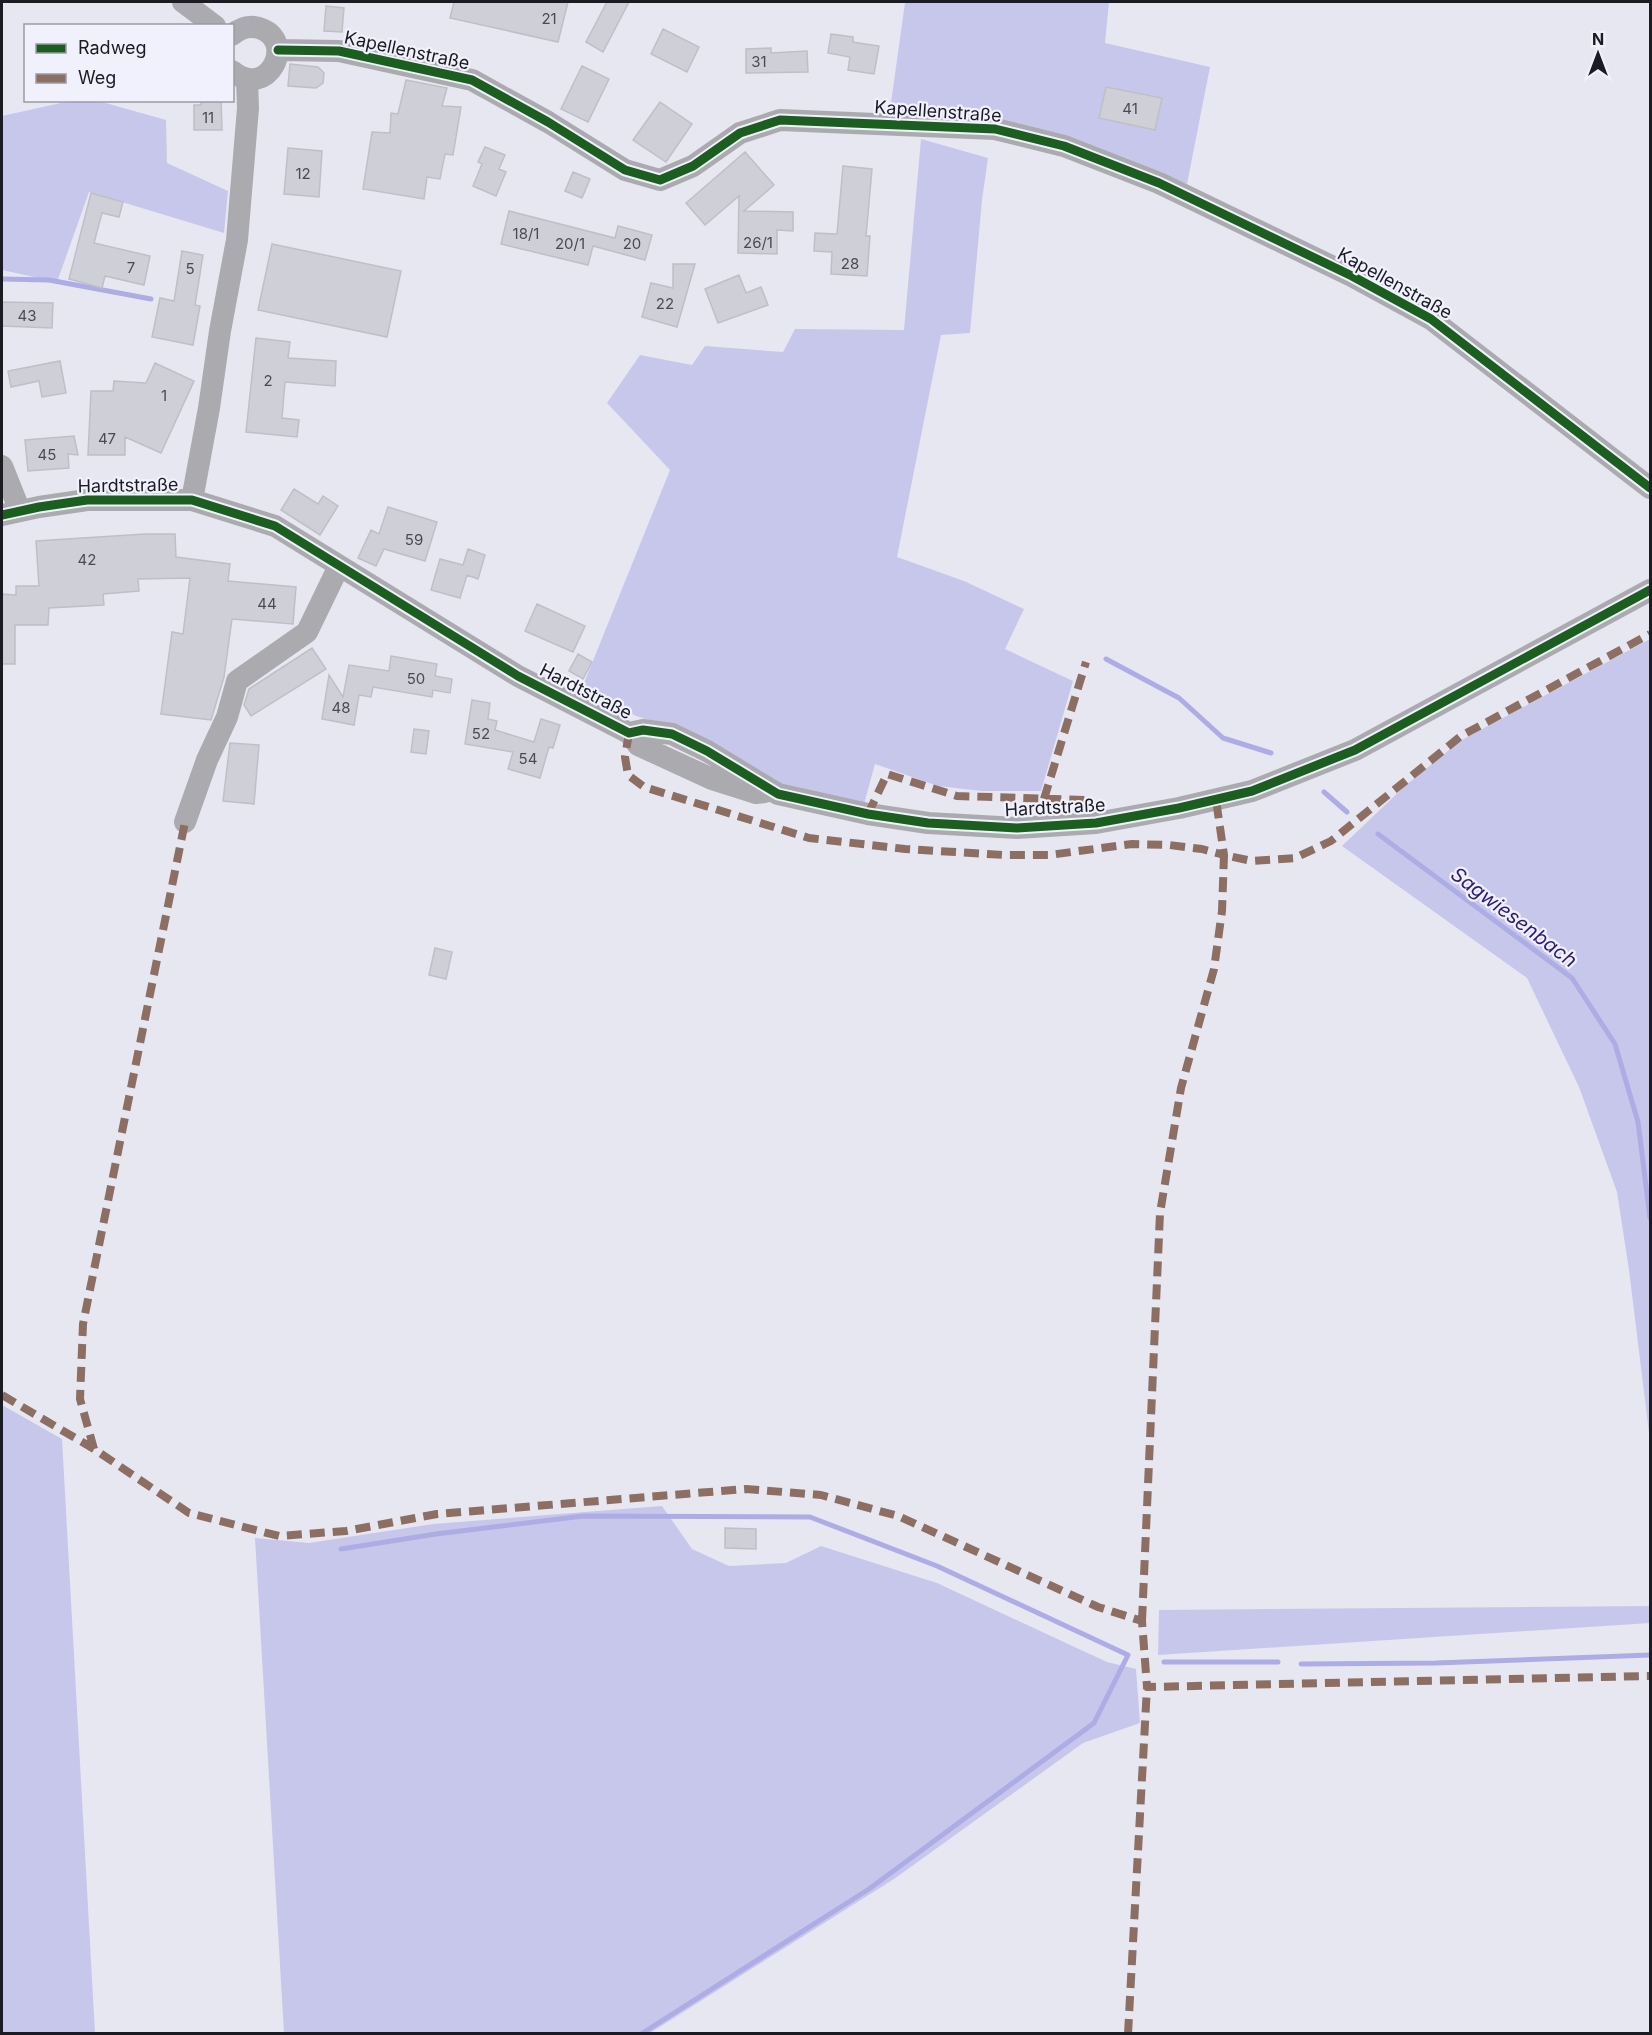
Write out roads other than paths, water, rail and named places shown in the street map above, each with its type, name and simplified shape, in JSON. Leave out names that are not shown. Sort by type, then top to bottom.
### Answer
[{"type":"street","points":[[183,2],[212,24]]},
{"type":"street","points":[[192,500],[237,240],[248,108],[240,75],[256,79],[266,75],[273,69],[278,50],[275,42],[263,29],[245,27],[234,34]]},
{"type":"street","name":"Kapellenstraße","points":[[278,50],[339,51],[472,80],[548,122],[625,170],[660,180],[693,166],[740,133],[780,120],[995,129],[1064,146],[1159,183],[1352,276],[1431,319],[1650,488]]},
{"type":"street","points":[[2,465],[11,513]]},
{"type":"street","name":"Hardtstraße","points":[[11,513],[87,500],[192,500],[274,526],[518,676],[629,733],[643,730],[672,734],[708,751],[778,794],[868,814],[928,823],[1017,828],[1096,824],[1252,791],[1355,750],[1650,590]]},
{"type":"street","points":[[185,822],[207,760],[227,717],[237,681],[307,632],[339,566]]},
{"type":"waterway","points":[[2,279],[49,280],[151,299]]},
{"type":"waterway","name":"Sagwiesenbach","points":[[1106,659],[1179,698],[1223,738],[1271,753]]},
{"type":"waterway","name":"Sagwiesenbach","points":[[1324,792],[1347,812]]},
{"type":"waterway","name":"Sagwiesenbach","points":[[1378,834],[1572,978],[1615,1044],[1638,1122],[1650,1218]]},
{"type":"waterway","points":[[341,1549],[436,1534],[583,1516],[810,1517],[937,1566],[1128,1655],[1094,1723],[869,1889],[641,2034]]},
{"type":"waterway","points":[[1301,1664],[1436,1663],[1650,1655]]},
{"type":"waterway","points":[[1164,1662],[1278,1662]]}]
